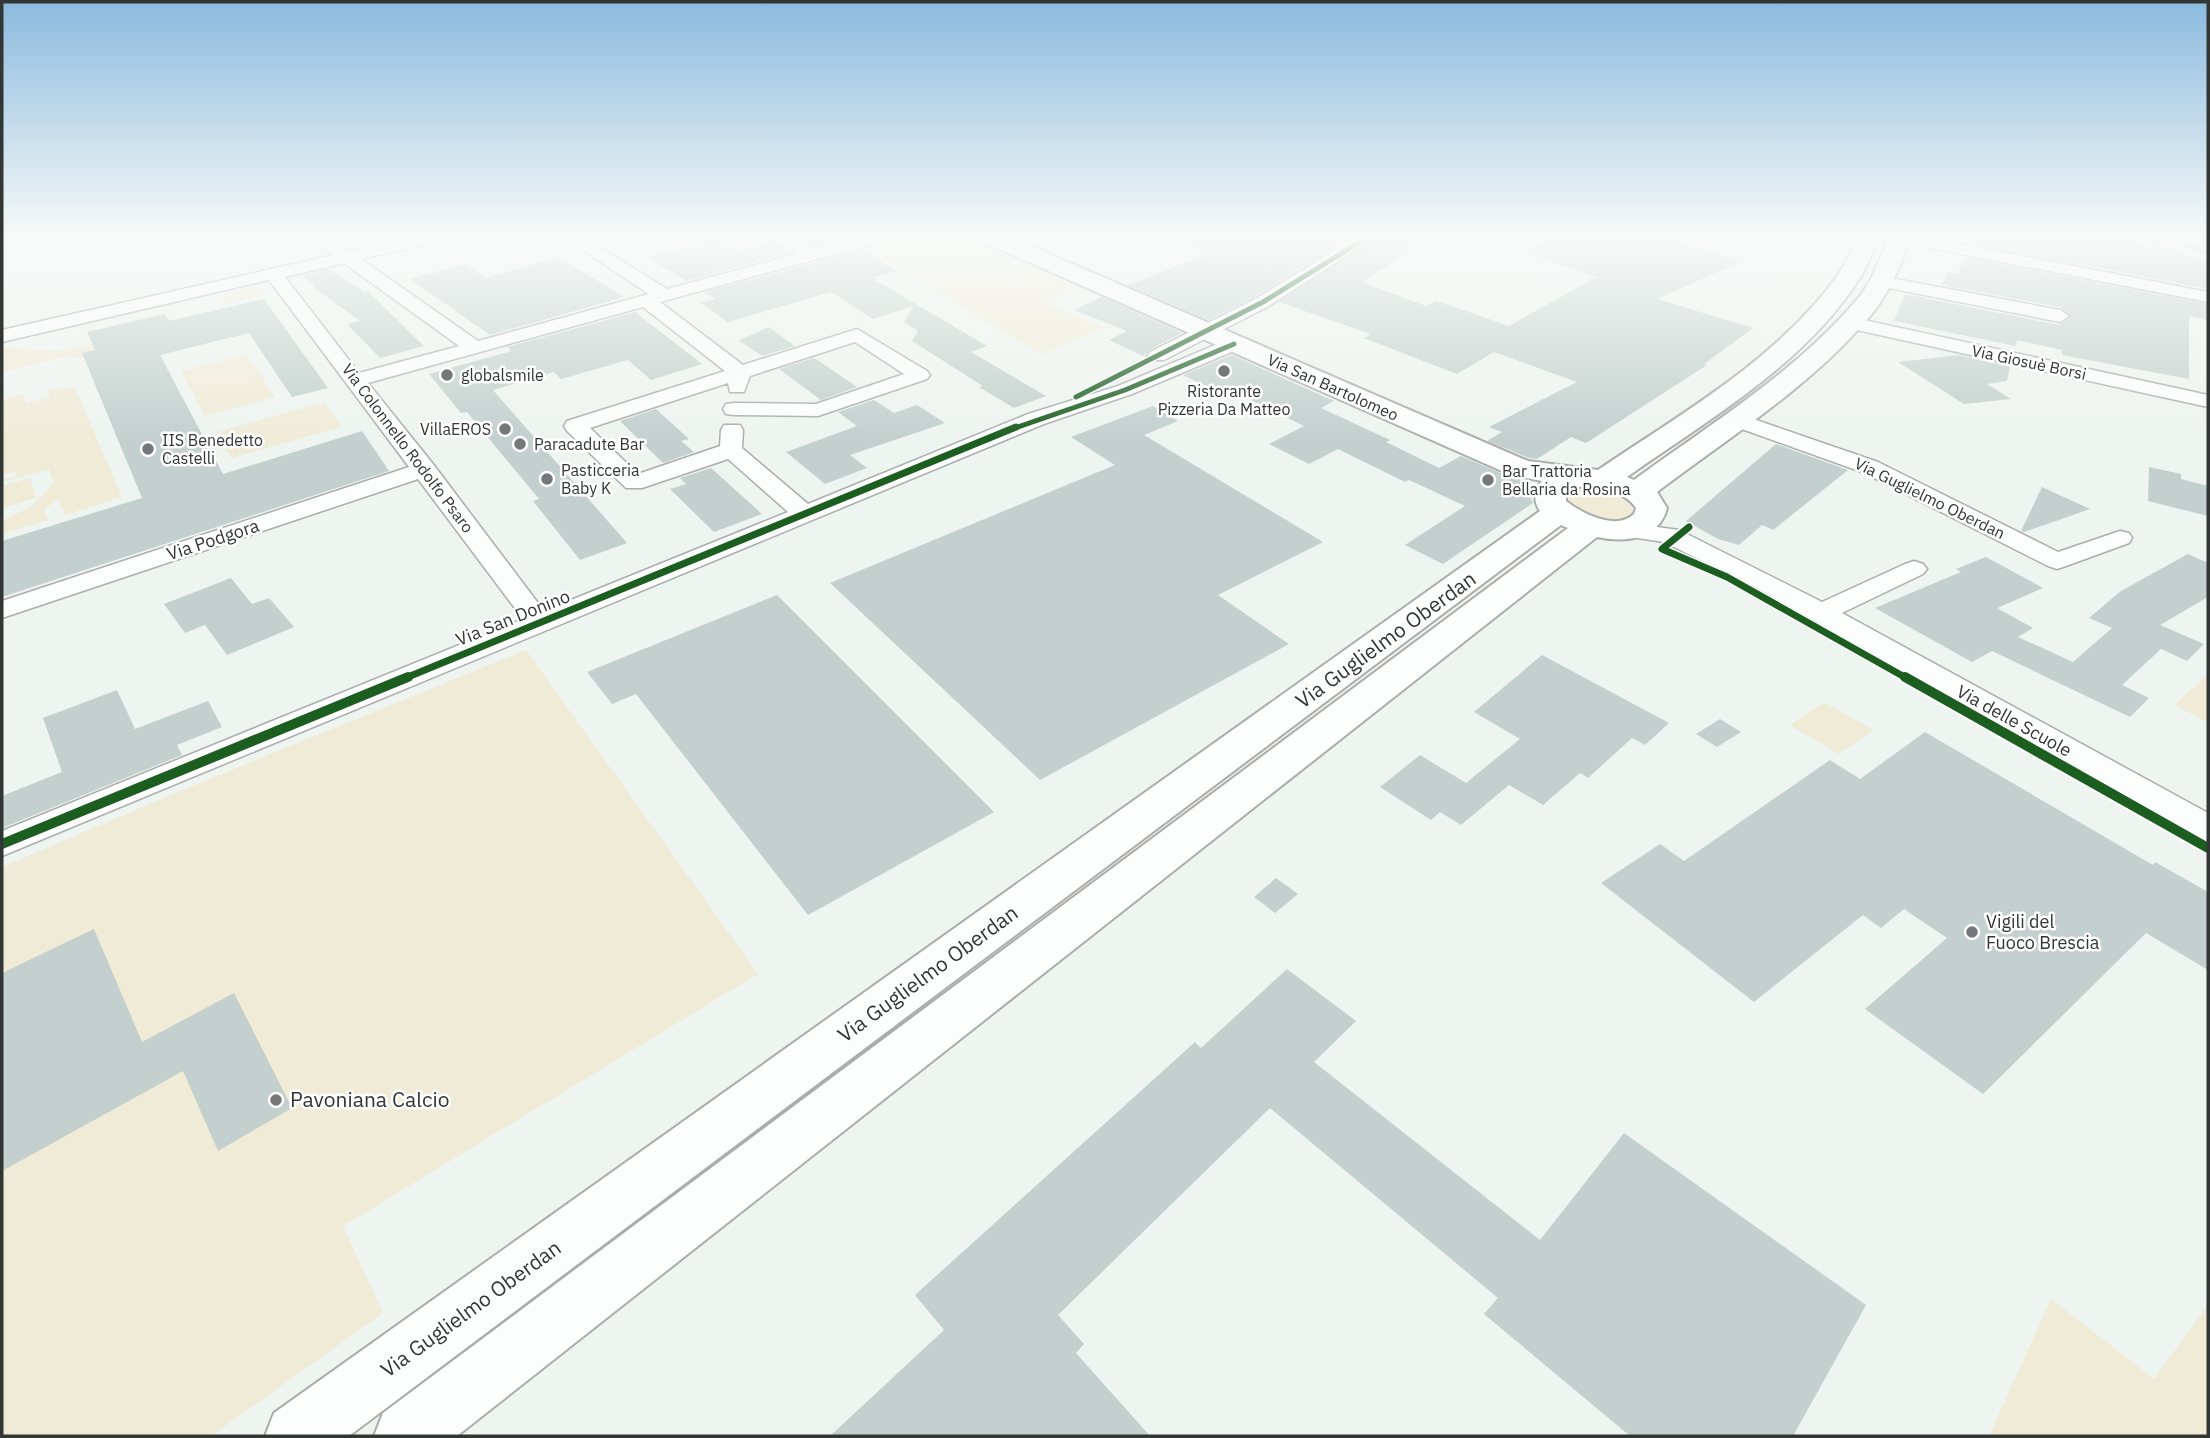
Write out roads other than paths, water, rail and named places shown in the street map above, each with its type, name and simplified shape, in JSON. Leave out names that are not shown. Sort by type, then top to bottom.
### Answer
[{"type":"main road","name":"Via San Bartolomeo","points":[[1144,304],[1521,469],[1579,508]]},
{"type":"main road","points":[[1579,508],[1605,479],[1782,351],[1827,304]]},
{"type":"main road","name":"Via Guglielmo Oberdan","points":[[1579,508],[1642,524],[1736,419],[1814,359],[1866,304]]},
{"type":"main road","points":[[1605,479],[1652,513]]},
{"type":"main road","name":"Via Guglielmo Oberdan","points":[[298,1436],[1579,508]]},
{"type":"main road","name":"Via Guglielmo Oberdan","points":[[406,1436],[1579,508]]},
{"type":"street","points":[[2,336],[144,304]]},
{"type":"street","name":"Via Colonnello Rodolfo Psaro","points":[[297,304],[540,623]]},
{"type":"street","points":[[413,304],[475,348]]},
{"type":"street","points":[[357,380],[634,304]]},
{"type":"street","points":[[663,304],[740,373]]},
{"type":"street","name":"Via San Donino","points":[[1036,419],[1259,304]]},
{"type":"street","points":[[1999,304],[2060,316]]},
{"type":"street","name":"Via Giosuè Borsi","points":[[1850,323],[2208,401]]},
{"type":"street","points":[[730,450],[634,483],[575,426],[857,335],[920,376],[818,410],[734,409]]},
{"type":"street","name":"Via San Donino","points":[[2,844],[1036,419],[1125,390],[1234,344]]},
{"type":"street","points":[[730,450],[740,373]]},
{"type":"street","name":"Via Guglielmo Oberdan","points":[[1736,419],[1870,467],[2057,561],[2120,538]]},
{"type":"street","points":[[730,450],[805,514]]},
{"type":"street","name":"Via Podgora","points":[[2,610],[425,469]]},
{"type":"street","name":"Via delle Scuole","points":[[1652,513],[1820,614],[2208,828]]},
{"type":"street","points":[[1820,614],[1914,569]]},
{"type":"place","name":"Ristorante Pizzeria Da Matteo","points":[[1224,371]]},
{"type":"place","name":"globalsmile","points":[[447,375]]},
{"type":"place","name":"VillaEROS","points":[[505,429]]},
{"type":"place","name":"Paracadute Bar","points":[[520,444]]},
{"type":"place","name":"IIS Benedetto Castelli","points":[[148,449]]},
{"type":"place","name":"Pasticceria Baby K","points":[[547,479]]},
{"type":"place","name":"Bar Trattoria Bellaria da Rosina","points":[[1488,480]]},
{"type":"place","name":"Vigili del Fuoco Brescia","points":[[1972,932]]},
{"type":"place","name":"Pavoniana Calcio","points":[[276,1100]]}]
